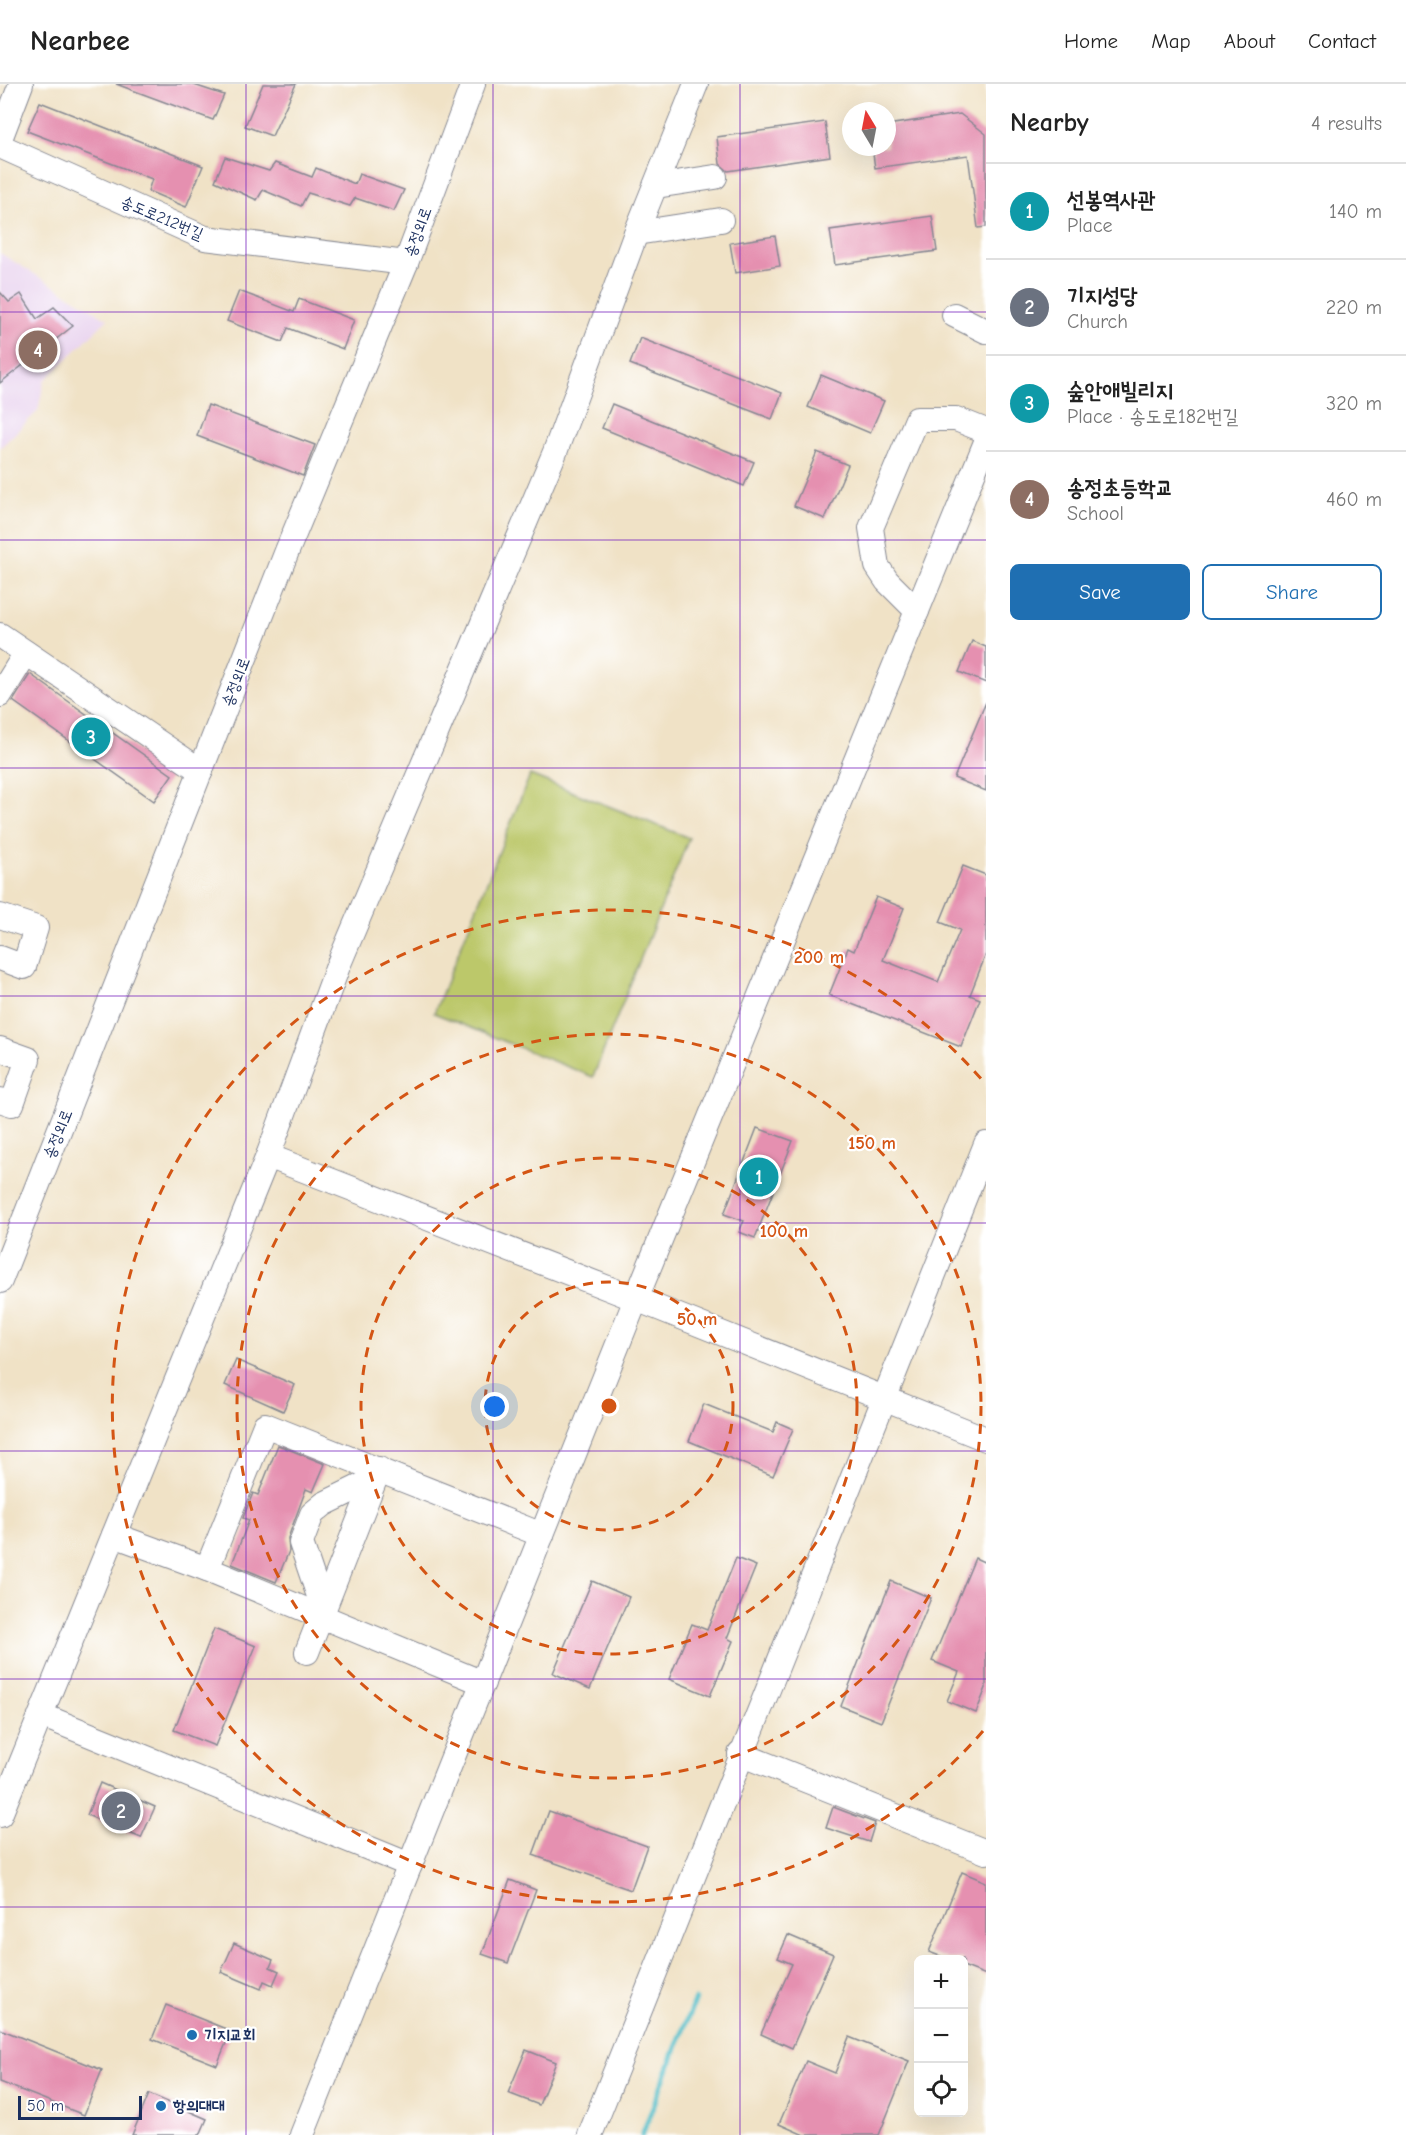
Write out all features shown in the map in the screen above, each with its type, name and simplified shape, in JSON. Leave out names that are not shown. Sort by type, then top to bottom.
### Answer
[{"type":"street","points":[[0,139],[21,84]]},
{"type":"street","name":"송정외로","points":[[0,1281],[287,551],[406,263],[473,84]]},
{"type":"street","points":[[0,1815],[268,1156],[338,966],[555,452],[636,233],[696,84]]},
{"type":"street","name":"송도로212번길","points":[[0,146],[205,238],[406,263]]},
{"type":"street","points":[[656,186],[715,177]]},
{"type":"street","points":[[636,233],[721,220]]},
{"type":"street","points":[[954,315],[986,331]]},
{"type":"street","points":[[917,611],[887,581],[877,566],[871,528],[917,419],[956,419],[986,431]]},
{"type":"street","points":[[302,2135],[636,1299],[986,442]]},
{"type":"street","points":[[0,635],[201,771]]},
{"type":"street","points":[[0,695],[26,653]]},
{"type":"street","points":[[0,916],[36,928],[24,967],[0,958]]},
{"type":"street","points":[[0,1049],[28,1059],[12,1104],[0,1100]]},
{"type":"street","points":[[590,2135],[740,1754],[986,1143]]},
{"type":"street","points":[[268,1156],[636,1299],[986,1439]]},
{"type":"street","points":[[207,1569],[266,1425],[377,1474],[542,1535]]},
{"type":"street","points":[[307,1652],[377,1474]]},
{"type":"street","points":[[322,1614],[301,1543],[312,1514],[324,1504],[377,1474]]},
{"type":"street","points":[[114,1535],[322,1614],[483,1683]]},
{"type":"street","points":[[41,1715],[410,1865]]},
{"type":"street","points":[[740,1754],[986,1851]]},
{"type":"shaded area","points":[[0,253],[108,319],[44,381],[38,411],[0,448]]},
{"type":"green space","points":[[530,775],[689,838],[593,1077],[434,1013]]},
{"type":"building","points":[[116,84],[191,84],[224,95],[213,120]]},
{"type":"building","points":[[263,84],[296,84],[272,136],[245,126]]},
{"type":"building","points":[[40,102],[203,166],[186,207],[148,191],[152,179],[27,131]]},
{"type":"building","points":[[960,114],[986,134],[986,227],[978,228],[968,155],[875,168],[873,156],[896,156],[896,124]]},
{"type":"building","points":[[825,122],[830,156],[728,171],[720,164],[717,137]]},
{"type":"building","points":[[225,157],[269,171],[275,163],[312,177],[316,168],[355,184],[359,174],[404,190],[394,211],[355,198],[350,206],[308,193],[301,206],[263,190],[257,200],[215,181]]},
{"type":"building","points":[[932,216],[937,251],[835,265],[830,230]]},
{"type":"building","points":[[775,236],[780,266],[735,273],[730,243]]},
{"type":"building","points":[[239,291],[294,312],[299,299],[354,320],[343,349],[288,328],[282,342],[227,321]]},
{"type":"building","points":[[0,292],[9,302],[21,294],[37,319],[54,307],[73,326],[0,383]]},
{"type":"building","points":[[640,338],[782,393],[772,419],[630,364]]},
{"type":"building","points":[[821,375],[884,401],[870,433],[808,407]]},
{"type":"building","points":[[612,404],[754,462],[744,486],[602,428]]},
{"type":"building","points":[[208,405],[315,445],[303,476],[197,436]]},
{"type":"building","points":[[817,452],[848,465],[825,519],[794,506]]},
{"type":"building","points":[[972,641],[986,647],[986,683],[959,672]]},
{"type":"building","points":[[30,674],[172,775],[154,801],[13,701]]},
{"type":"building","points":[[986,702],[986,791],[954,778]]},
{"type":"building","points":[[963,866],[986,875],[986,954],[970,995],[980,999],[961,1047],[829,995],[848,948],[854,951],[876,897],[904,908],[883,960],[938,982],[960,930],[940,922]]},
{"type":"building","points":[[757,1128],[793,1141],[755,1238],[739,1232],[744,1221],[724,1214]]},
{"type":"building","points":[[236,1360],[295,1385],[283,1411],[225,1385]]},
{"type":"building","points":[[704,1404],[773,1432],[777,1422],[793,1429],[773,1476],[689,1441]]},
{"type":"building","points":[[278,1445],[325,1464],[313,1492],[306,1489],[288,1538],[289,1551],[276,1582],[232,1564],[249,1520],[243,1518],[253,1493],[258,1495]]},
{"type":"building","points":[[736,1558],[756,1566],[727,1638],[733,1641],[710,1696],[669,1679],[692,1624],[707,1630]]},
{"type":"building","points":[[975,1558],[986,1563],[986,1688],[976,1713],[947,1701],[959,1672],[932,1661]]},
{"type":"building","points":[[592,1581],[629,1597],[590,1689],[553,1673]]},
{"type":"building","points":[[891,1581],[931,1598],[881,1722],[841,1706]]},
{"type":"building","points":[[214,1629],[256,1646],[215,1746],[174,1730]]},
{"type":"building","points":[[100,1783],[155,1807],[141,1838],[87,1815]]},
{"type":"building","points":[[833,1807],[875,1823],[869,1842],[826,1828]]},
{"type":"building","points":[[549,1811],[647,1846],[631,1890],[533,1855]]},
{"type":"building","points":[[962,1872],[986,1882],[986,1975],[968,1968],[968,1955],[937,1955],[929,1952]]},
{"type":"building","points":[[510,1880],[536,1890],[508,1963],[482,1954]]},
{"type":"building","points":[[788,1935],[833,1954],[792,2048],[761,2034],[792,1964],[778,1958]]},
{"type":"building","points":[[234,1943],[273,1960],[270,1967],[279,1971],[273,1985],[264,1981],[261,1989],[221,1972]]},
{"type":"building","name":"기지교회","points":[[166,2005],[231,2031],[217,2065],[152,2039]]},
{"type":"building","points":[[0,2029],[102,2070],[84,2115],[0,2082]]},
{"type":"building","points":[[849,2037],[909,2061],[879,2135],[804,2135],[779,2124],[806,2061],[835,2073]]},
{"type":"building","points":[[526,2050],[556,2062],[539,2105],[508,2093]]},
{"type":"building","name":"항의대대","points":[[149,2094],[207,2119],[200,2135],[132,2135]]},
{"type":"waterway","points":[[642,2135],[695,1999]]},
{"type":"place","name":"송정초등학교","points":[[38,350]]},
{"type":"place","name":"숲안애빌리지","points":[[91,737]]},
{"type":"place","name":"선봉역사관","points":[[759,1177]]},
{"type":"place","name":"기지성당","points":[[121,1811]]},
{"type":"place","name":"기지교회","points":[[192,2035]]},
{"type":"place","name":"항의대대","points":[[161,2106]]}]
